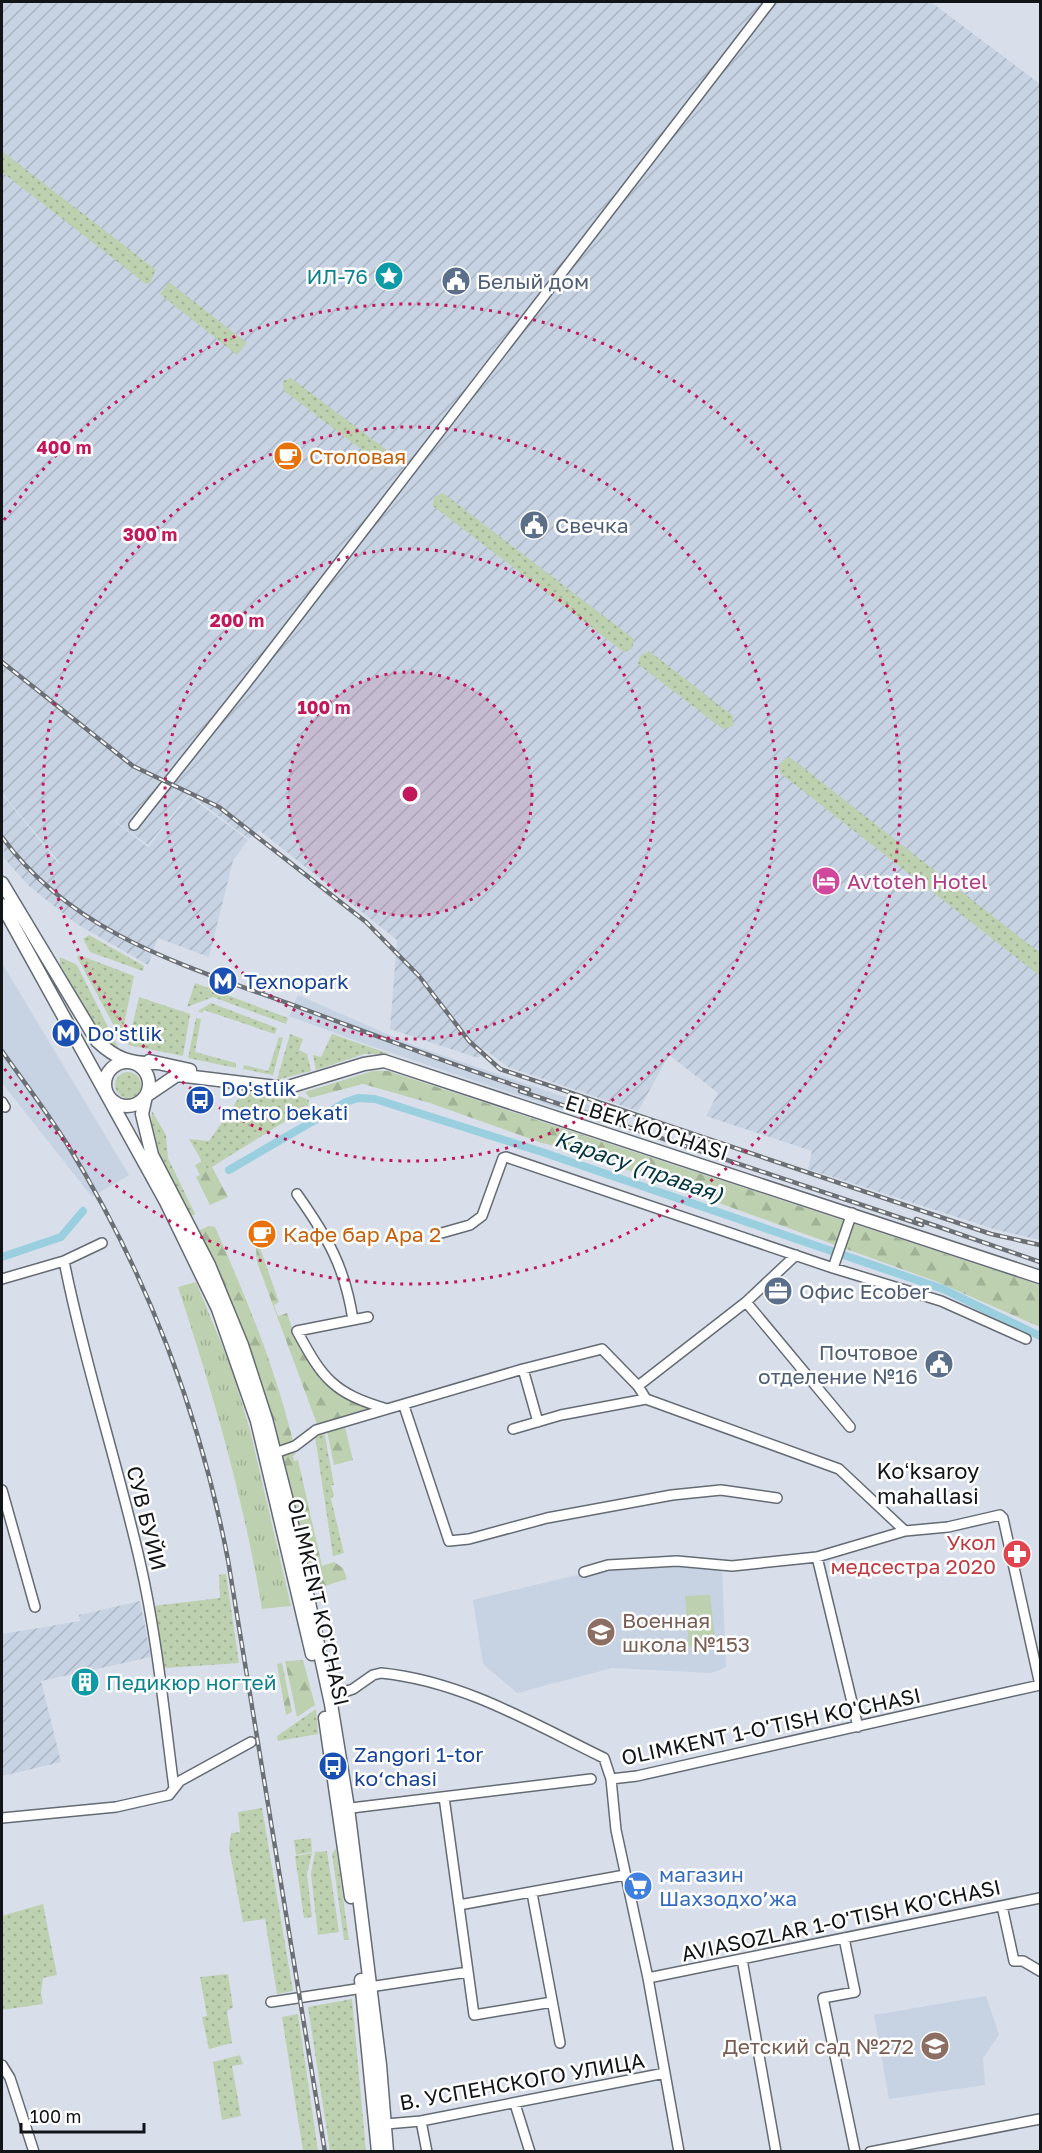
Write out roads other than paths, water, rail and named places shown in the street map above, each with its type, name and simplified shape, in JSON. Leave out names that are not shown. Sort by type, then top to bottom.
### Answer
[{"type":"main road","name":"ELBEK KO'CHASI","points":[[2,883],[97,1041],[114,1056],[132,1063],[157,1063]]},
{"type":"main road","points":[[2,905],[108,1094],[117,1104],[126,1106],[139,1103],[146,1096],[149,1086],[148,1076],[132,1063],[121,1063],[111,1069],[106,1079],[108,1094]]},
{"type":"main road","name":"ELBEK KO'CHASI","points":[[97,1041],[122,1054],[238,1081]]},
{"type":"main road","name":"ELBEK KO'CHASI","points":[[146,1096],[171,1077],[181,1074],[292,1087],[364,1064],[384,1061],[1041,1277]]},
{"type":"main road","name":"OLIMKENT KO'CHASI","points":[[108,1094],[201,1270],[248,1389],[323,1705],[344,1809]]},
{"type":"main road","name":"OLIMKENT KO'CHASI","points":[[146,1096],[142,1114],[148,1143],[226,1305],[256,1386],[275,1453],[329,1697],[386,2124],[387,2151]]},
{"type":"main road","name":"OLIMKENT KO'CHASI","points":[[367,1988],[378,2151]]},
{"type":"street","points":[[134,825],[253,676],[770,2]]},
{"type":"street","points":[[438,1234],[478,1220],[485,1211],[503,1158],[506,1157],[833,1268],[941,1301],[1026,1339]]},
{"type":"street","points":[[297,1194],[337,1258],[348,1288],[352,1320]]},
{"type":"street","points":[[833,1268],[852,1213]]},
{"type":"street","points":[[2,1279],[63,1261],[102,1243]]},
{"type":"street","points":[[638,1386],[746,1302],[796,1255]]},
{"type":"street","name":"СУВ БУЙИ","points":[[63,1261],[78,1333],[140,1562],[174,1788]]},
{"type":"street","points":[[746,1302],[850,1427]]},
{"type":"street","points":[[368,1317],[297,1331],[315,1365],[329,1382],[359,1401],[389,1410]]},
{"type":"street","points":[[275,1453],[294,1446],[316,1430],[404,1406],[523,1369],[603,1349],[638,1386],[646,1399]]},
{"type":"street","points":[[523,1369],[538,1422]]},
{"type":"street","points":[[513,1429],[646,1399],[839,1470],[904,1531]]},
{"type":"street","points":[[404,1406],[449,1542],[469,1539],[547,1518],[672,1495],[721,1491],[777,1497]]},
{"type":"street","points":[[2,1490],[35,1607]]},
{"type":"street","points":[[584,1572],[619,1565],[677,1561],[732,1566],[817,1557],[904,1531],[1002,1517],[1040,1685]]},
{"type":"street","points":[[817,1557],[858,1727]]},
{"type":"street","name":"OLIMKENT 1-O'TISH KO'CHASI","points":[[329,1697],[353,1689],[373,1675],[381,1673],[434,1682],[516,1714],[604,1758],[611,1779],[637,1776],[1040,1685]]},
{"type":"street","points":[[2,1818],[116,1808],[169,1795],[180,1781],[252,1742]]},
{"type":"street","points":[[344,1809],[591,1779]]},
{"type":"street","points":[[611,1779],[616,1830],[648,1978],[679,2151]]},
{"type":"street","points":[[444,1797],[474,2015],[552,2002]]},
{"type":"street","points":[[459,1905],[625,1875]]},
{"type":"street","points":[[531,1893],[560,2043]]},
{"type":"street","name":"AVIASOZLAR 1-O'TISH KO'CHASI","points":[[648,1978],[1041,1898]]},
{"type":"street","points":[[1002,1906],[1014,1961],[1023,1961],[1041,1971]]},
{"type":"street","points":[[844,1938],[855,1992],[823,1998],[855,2151]]},
{"type":"street","points":[[742,1959],[776,2151]]},
{"type":"street","points":[[271,2002],[468,1972]]},
{"type":"street","points":[[2,2065],[10,2078],[34,2151]]},
{"type":"street","name":"В. УСПЕНСКОГО УЛИЦА","points":[[386,2124],[421,2121],[515,2104],[665,2073]]},
{"type":"street","points":[[515,2104],[530,2151]]},
{"type":"street","points":[[870,2151],[1041,2119]]},
{"type":"street","points":[[421,2121],[427,2151]]},
{"type":"waterway","name":"Карасу (правая)","points":[[229,1170],[346,1102],[358,1098],[375,1099],[542,1152],[943,1289],[1040,1336]]},
{"type":"waterway","name":"Карасу (правая)","points":[[2,1257],[61,1237],[83,1211]]},
{"type":"railway","points":[[2,662],[133,766],[219,807],[366,922],[419,976],[469,1041],[500,1069],[991,1234],[1040,1245]]},
{"type":"railway","points":[[2,837],[31,871],[64,900],[99,924],[137,945],[218,978],[529,1090]]},
{"type":"railway","points":[[2,1051],[67,1144],[122,1242],[167,1345],[202,1451],[228,1560],[325,2152]]},
{"type":"railway","points":[[520,1091],[922,1225]]},
{"type":"railway","points":[[916,1219],[1040,1262]]},
{"type":"place","name":"ИЛ-76","points":[[389,276]]},
{"type":"place","name":"Белый дом","points":[[456,281]]},
{"type":"place","name":"Столовая","points":[[288,456]]},
{"type":"place","name":"Свечка","points":[[534,525]]},
{"type":"place","name":"Avtoteh Hotel","points":[[826,881]]},
{"type":"place","name":"Texnopark","points":[[223,981]]},
{"type":"place","name":"Do'stlik","points":[[66,1033]]},
{"type":"place","name":"Do'stlik metro bekati","points":[[200,1100]]},
{"type":"place","name":"Кафе бар Ара 2","points":[[262,1234]]},
{"type":"place","name":"Офис Ecober","points":[[778,1291]]},
{"type":"place","name":"Почтовое отделение №16","points":[[939,1364]]},
{"type":"place","name":"Укол медсестра 2020","points":[[1017,1554]]},
{"type":"place","name":"Военная школа №153","points":[[601,1632]]},
{"type":"place","name":"Педикюр ногтей","points":[[85,1682]]},
{"type":"place","name":"Zangori 1-tor ko‘chasi","points":[[333,1766]]},
{"type":"place","name":"магазин Шахзодхо’жа","points":[[638,1886]]},
{"type":"place","name":"Детский сад №272","points":[[935,2046]]},
{"type":"district","name":"Koʻksaroy mahallasi","points":[[928,1482]]}]
